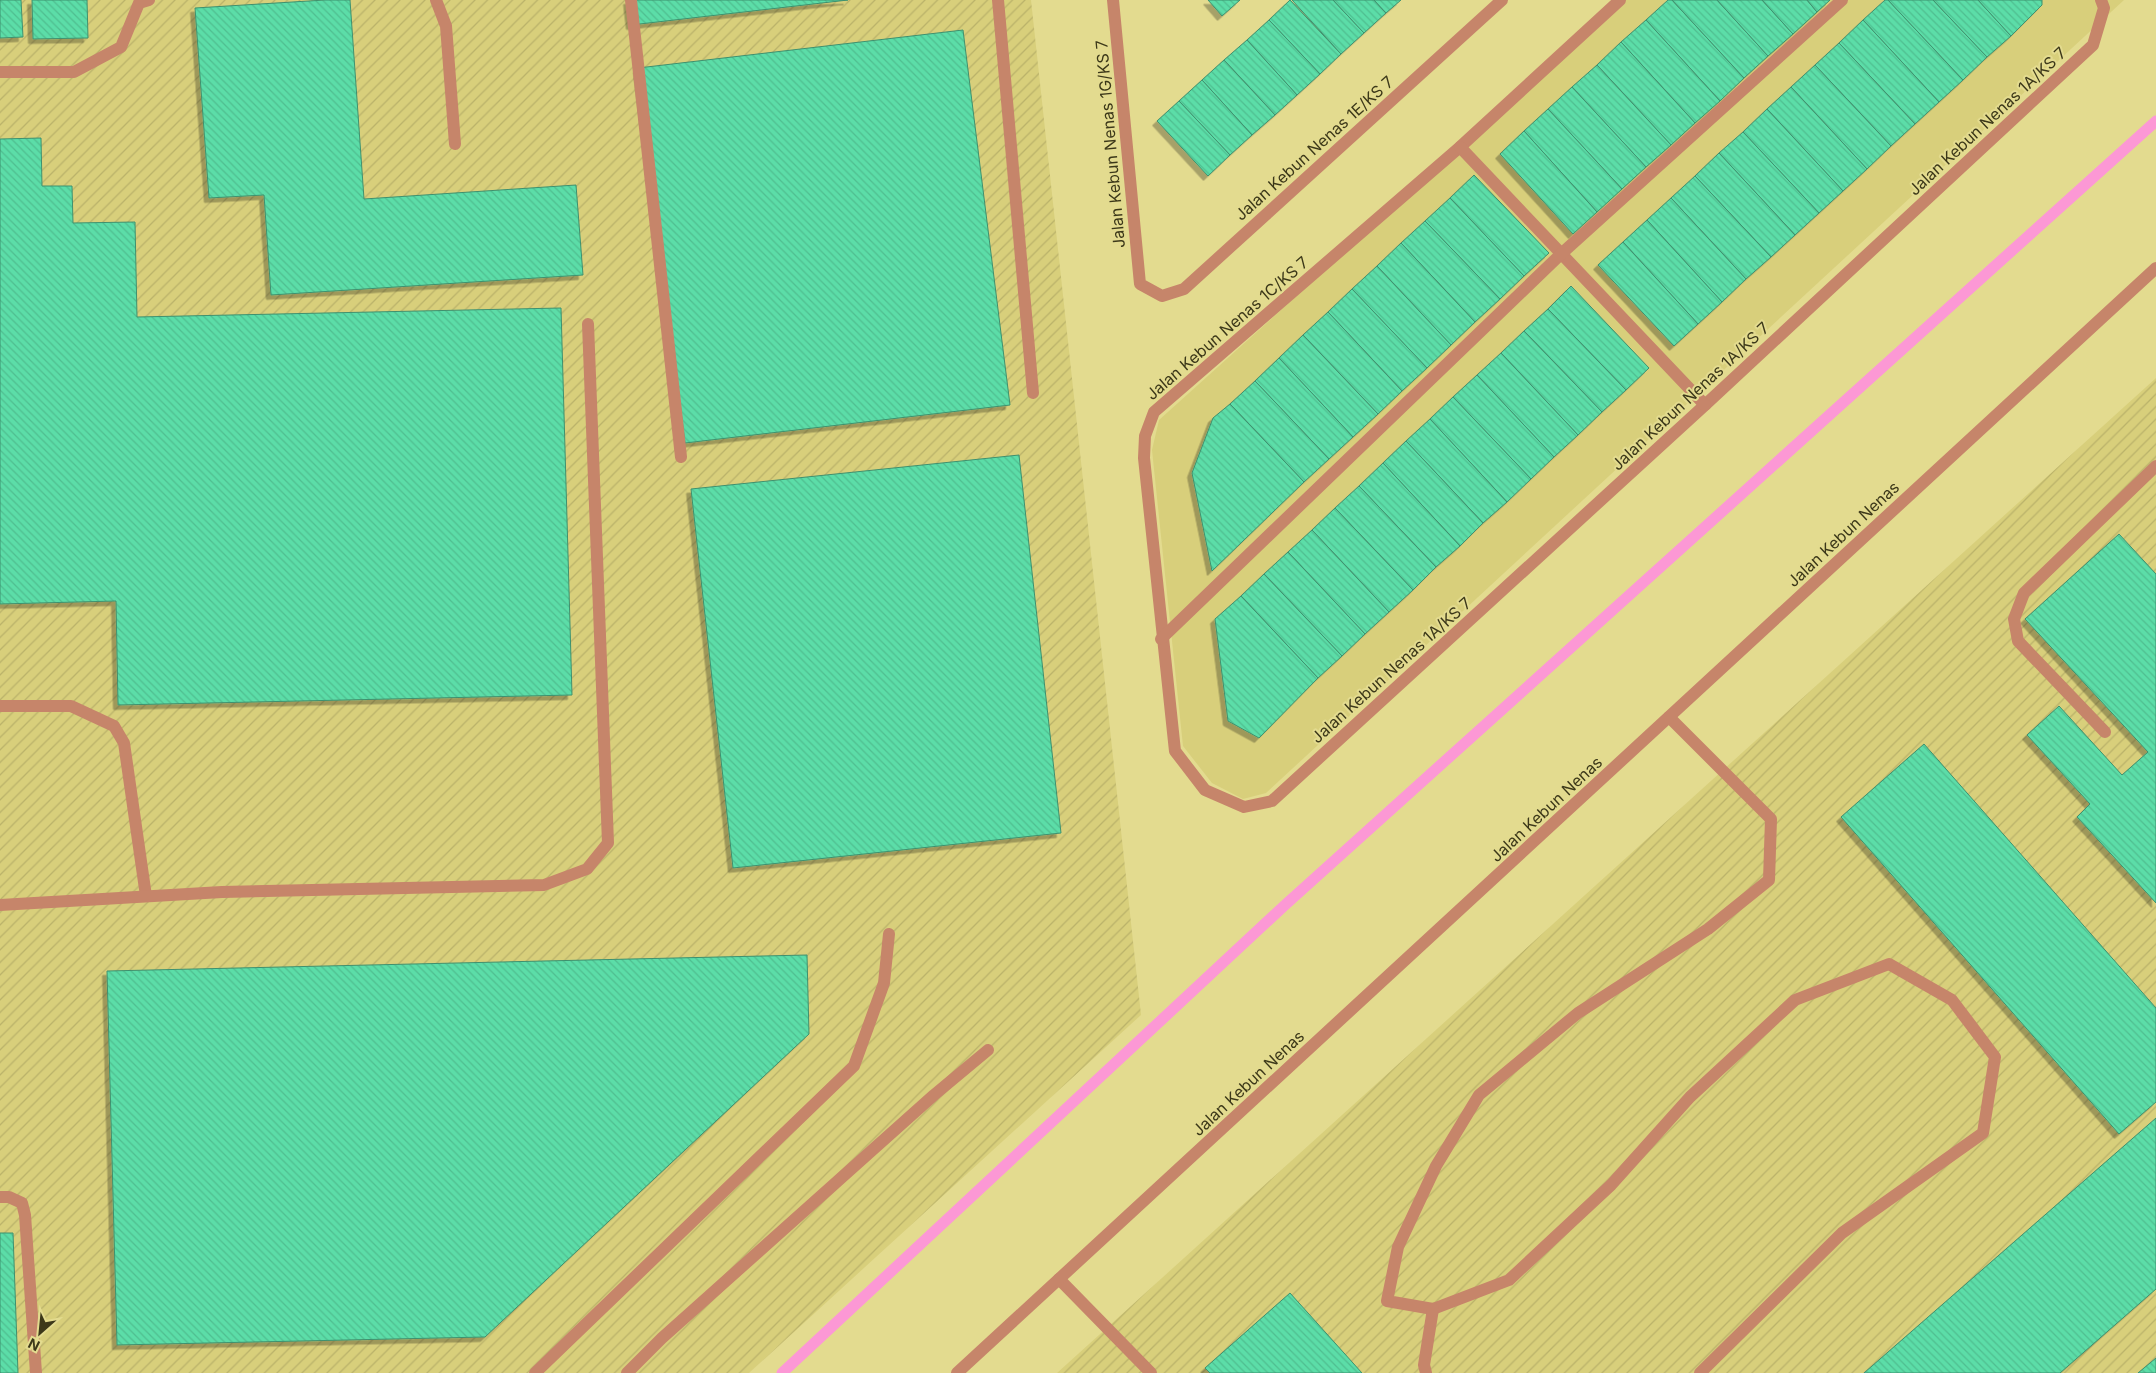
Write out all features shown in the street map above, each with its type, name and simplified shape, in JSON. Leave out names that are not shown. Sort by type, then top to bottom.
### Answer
[{"type":"street","points":[[436,0],[446,26],[455,144]]},
{"type":"street","points":[[631,0],[681,457]]},
{"type":"street","points":[[998,0],[1033,393]]},
{"type":"street","name":"Jalan Kebun Nenas 1G/KS 7","points":[[1113,0],[1140,284]]},
{"type":"street","name":"Jalan Kebun Nenas 1E/KS 7","points":[[1140,284],[1162,296],[1184,289],[1502,0]]},
{"type":"street","name":"Jalan Kebun Nenas 1C/KS 7","points":[[1272,801],[1244,808],[1205,790],[1175,751],[1161,639],[1144,458],[1145,436],[1154,412],[1460,148],[1620,0]]},
{"type":"street","points":[[1161,639],[1560,255],[1842,0]]},
{"type":"street","name":"Jalan Kebun Nenas 1A/KS 7","points":[[1272,801],[1705,405],[2093,45],[2104,8],[2101,0]]},
{"type":"street","points":[[0,72],[74,72],[120,47],[142,1]]},
{"type":"street","points":[[1460,148],[1705,405]]},
{"type":"street","name":"Jalan Kebun Nenas","points":[[957,1373],[2156,268]]},
{"type":"street","points":[[0,905],[146,896],[544,886],[587,869],[608,843],[588,324]]},
{"type":"street","points":[[2105,732],[2018,640],[2014,619],[2024,593],[2156,466]]},
{"type":"street","points":[[0,706],[71,706],[114,726],[124,743],[146,896]]},
{"type":"street","points":[[1669,717],[1771,819],[1769,880],[1708,929],[1578,1013],[1479,1094],[1436,1166],[1398,1247],[1387,1301],[1433,1309],[1509,1280],[1611,1185],[1690,1097],[1795,1000],[1889,964],[1952,1000],[1995,1057],[1983,1133],[1842,1233],[1700,1373]]},
{"type":"street","points":[[535,1373],[854,1066],[884,983],[889,934]]},
{"type":"street","points":[[627,1373],[670,1331],[934,1095],[988,1050]]},
{"type":"street","points":[[0,1197],[9,1197],[22,1203],[25,1216],[36,1373]]},
{"type":"street","points":[[1059,1279],[1151,1373]]},
{"type":"street","points":[[1426,1373],[1424,1365],[1433,1309]]},
{"type":"shaded area","points":[[0,0],[1031,0],[1141,1015],[749,1373],[0,1373]]},
{"type":"shaded area","points":[[1625,0],[2124,0],[1266,793],[1243,799],[1212,783],[1183,746],[1152,450],[1159,420]]},
{"type":"shaded area","points":[[2156,378],[2156,1373],[1057,1373]]},
{"type":"building","points":[[0,0],[21,0],[23,37],[0,38]]},
{"type":"building","points":[[32,0],[87,0],[88,38],[33,39]]},
{"type":"building","points":[[350,0],[364,199],[576,185],[583,275],[271,295],[264,195],[209,198],[195,8]]},
{"type":"building","points":[[628,0],[848,0],[631,25]]},
{"type":"building","points":[[1208,0],[1240,0],[1222,16]]},
{"type":"building","points":[[1290,0],[1341,54],[1320,74],[1269,20]]},
{"type":"building","points":[[1292,0],[1333,0],[1364,33],[1341,54]]},
{"type":"building","points":[[1333,0],[1374,0],[1386,13],[1364,33]]},
{"type":"building","points":[[1374,0],[1401,0],[1386,13]]},
{"type":"building","points":[[1668,0],[1672,0],[1744,78],[1720,101],[1646,20]]},
{"type":"building","points":[[1672,0],[1717,0],[1768,56],[1744,78]]},
{"type":"building","points":[[1717,0],[1762,0],[1793,34],[1768,56]]},
{"type":"building","points":[[1762,0],[1807,0],[1817,12],[1793,34]]},
{"type":"building","points":[[1807,0],[1830,0],[1817,12]]},
{"type":"building","points":[[1885,0],[1888,0],[1963,80],[1939,102],[1863,20]]},
{"type":"building","points":[[1888,0],[1933,0],[1987,57],[1963,80]]},
{"type":"building","points":[[1933,0],[1978,0],[2011,36],[1987,57]]},
{"type":"building","points":[[1978,0],[2042,0],[2042,5],[2011,36]]},
{"type":"building","points":[[1269,20],[1320,74],[1297,95],[1247,40]]},
{"type":"building","points":[[1646,20],[1720,101],[1695,123],[1621,42]]},
{"type":"building","points":[[1863,20],[1939,102],[1915,124],[1839,43]]},
{"type":"building","points":[[963,30],[1010,405],[685,443],[638,68]]},
{"type":"building","points":[[1247,40],[1297,95],[1275,115],[1224,60]]},
{"type":"building","points":[[1621,42],[1695,123],[1671,145],[1597,65]]},
{"type":"building","points":[[1839,43],[1915,124],[1891,146],[1815,65]]},
{"type":"building","points":[[1224,60],[1275,115],[1252,135],[1202,80]]},
{"type":"building","points":[[1597,65],[1671,145],[1646,167],[1572,87]]},
{"type":"building","points":[[1815,65],[1891,146],[1867,169],[1791,87]]},
{"type":"building","points":[[1202,80],[1252,135],[1230,155],[1179,101]]},
{"type":"building","points":[[1572,87],[1646,167],[1622,189],[1548,109]]},
{"type":"building","points":[[1791,87],[1867,169],[1843,191],[1767,109]]},
{"type":"building","points":[[1179,101],[1230,155],[1208,176],[1157,121]]},
{"type":"building","points":[[1548,109],[1622,189],[1597,212],[1524,131]]},
{"type":"building","points":[[1767,109],[1843,191],[1819,213],[1743,132]]},
{"type":"building","points":[[1524,131],[1597,212],[1573,234],[1500,154]]},
{"type":"building","points":[[1743,132],[1819,213],[1795,235],[1719,153]]},
{"type":"building","points":[[41,138],[42,186],[72,186],[73,223],[135,222],[137,317],[561,308],[572,695],[118,705],[116,601],[0,604],[0,139]]},
{"type":"building","points":[[1719,153],[1795,235],[1771,257],[1695,176]]},
{"type":"building","points":[[1474,175],[1549,253],[1524,276],[1450,198]]},
{"type":"building","points":[[1695,176],[1771,257],[1746,279],[1671,198]]},
{"type":"building","points":[[1450,198],[1524,276],[1500,299],[1425,221]]},
{"type":"building","points":[[1671,198],[1746,279],[1722,302],[1647,220]]},
{"type":"building","points":[[1647,220],[1722,302],[1698,324],[1623,242]]},
{"type":"building","points":[[1425,221],[1500,299],[1475,322],[1401,243]]},
{"type":"building","points":[[1623,242],[1698,324],[1674,346],[1598,265]]},
{"type":"building","points":[[1401,243],[1475,322],[1451,345],[1377,266]]},
{"type":"building","points":[[1377,266],[1451,345],[1427,368],[1352,289]]},
{"type":"building","points":[[1571,286],[1649,368],[1626,390],[1548,309]]},
{"type":"building","points":[[1352,289],[1427,368],[1402,391],[1328,312]]},
{"type":"building","points":[[1548,309],[1626,390],[1602,412],[1524,331]]},
{"type":"building","points":[[1328,312],[1402,391],[1378,414],[1303,335]]},
{"type":"building","points":[[1524,331],[1602,412],[1578,435],[1501,353]]},
{"type":"building","points":[[1303,335],[1378,414],[1353,437],[1279,358]]},
{"type":"building","points":[[1501,353],[1578,435],[1554,457],[1477,375]]},
{"type":"building","points":[[1279,358],[1353,437],[1329,459],[1255,381]]},
{"type":"building","points":[[1477,375],[1554,457],[1531,479],[1453,397]]},
{"type":"building","points":[[1255,381],[1329,459],[1304,482],[1230,404]]},
{"type":"building","points":[[1453,397],[1531,479],[1507,502],[1430,419]]},
{"type":"building","points":[[1230,404],[1304,482],[1212,571],[1192,473],[1213,418]]},
{"type":"building","points":[[1430,419],[1507,502],[1483,523],[1406,441]]},
{"type":"building","points":[[1406,441],[1483,523],[1460,546],[1383,463]]},
{"type":"building","points":[[1019,455],[1061,833],[733,868],[691,489]]},
{"type":"building","points":[[1383,463],[1460,546],[1436,567],[1359,486]]},
{"type":"building","points":[[1359,486],[1436,567],[1413,590],[1335,508]]},
{"type":"building","points":[[1335,508],[1413,590],[1389,612],[1312,530]]},
{"type":"building","points":[[1312,530],[1389,612],[1365,634],[1288,552]]},
{"type":"building","points":[[2119,534],[2156,574],[2156,903],[2077,817],[2090,804],[2027,735],[2059,706],[2122,775],[2148,752],[2025,619]]},
{"type":"building","points":[[1288,552],[1365,634],[1342,656],[1264,574]]},
{"type":"building","points":[[1264,574],[1342,656],[1318,678],[1241,596]]},
{"type":"building","points":[[1241,596],[1318,678],[1259,738],[1228,721],[1215,619]]},
{"type":"building","points":[[1924,744],[2156,1008],[2156,1102],[2119,1134],[1841,817]]},
{"type":"building","points":[[807,955],[809,1034],[485,1337],[117,1345],[107,971]]},
{"type":"building","points":[[2156,1118],[2156,1289],[2060,1373],[1864,1373]]},
{"type":"building","points":[[0,1233],[13,1233],[18,1373],[0,1373]]},
{"type":"building","points":[[1290,1293],[1362,1373],[1210,1373],[1205,1368]]},
{"type":"building","points":[[2156,1358],[2156,1373],[2138,1373]]},
{"type":"waterway","points":[[782,1373],[1285,905],[2156,121]]}]
